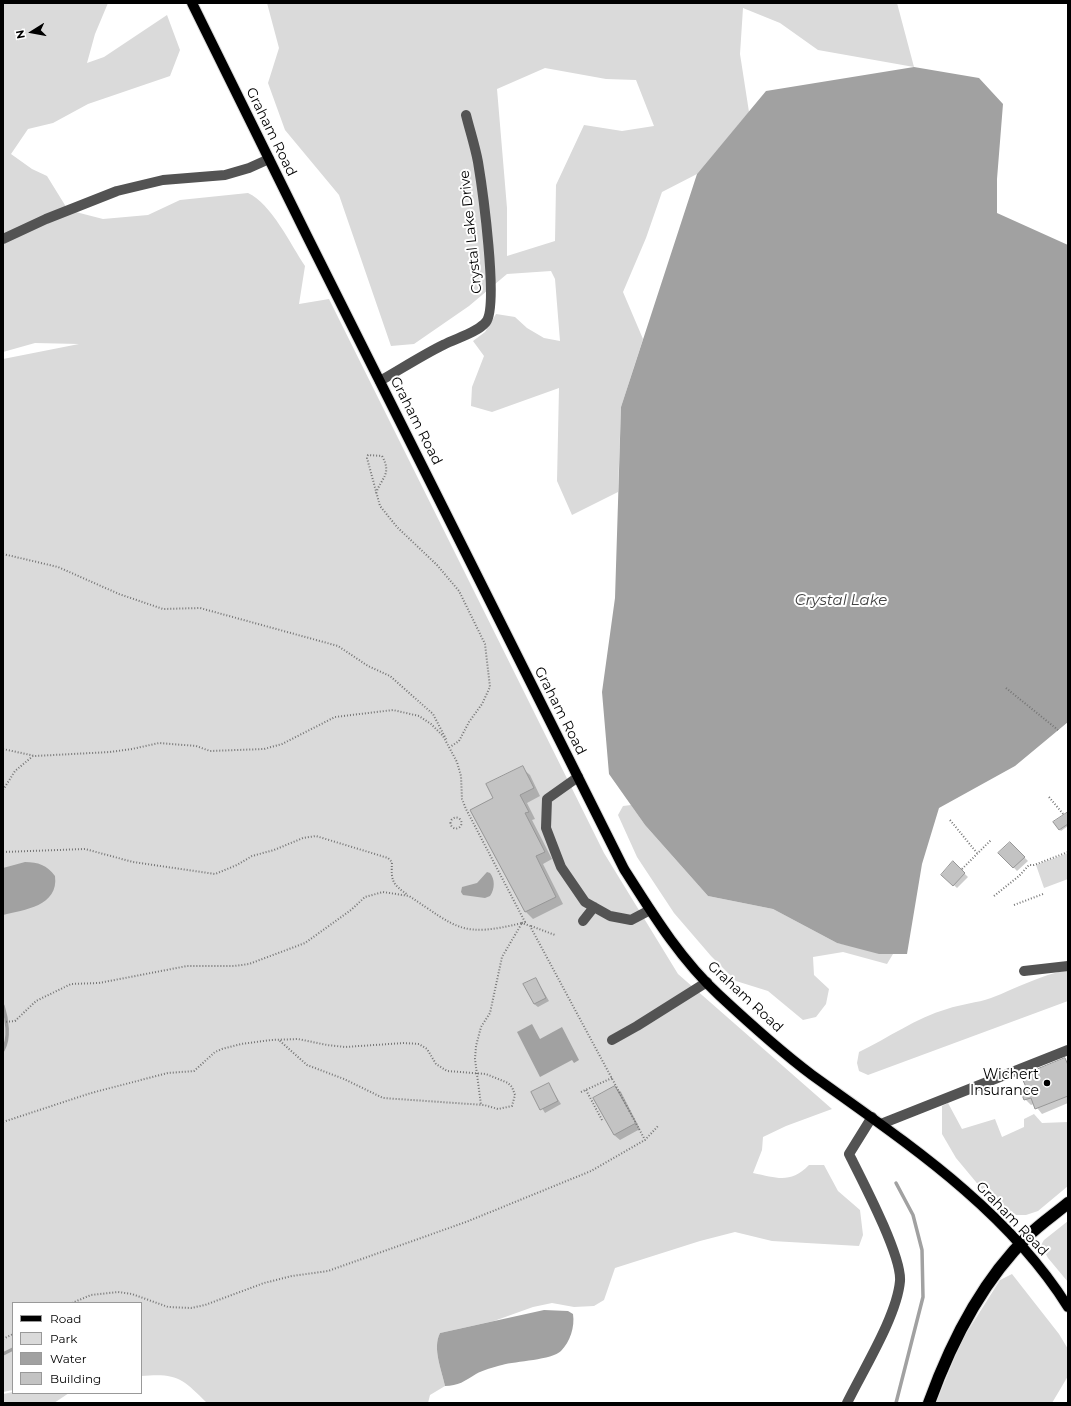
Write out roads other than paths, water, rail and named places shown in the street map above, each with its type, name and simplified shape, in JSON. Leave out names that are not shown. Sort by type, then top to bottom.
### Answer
[{"type":"highway","points":[[929,1403],[944,1362],[974,1304],[1007,1259],[1020,1245],[1068,1203]]},
{"type":"main road","name":"Graham Road","points":[[192,3],[624,869],[667,937],[723,998],[802,1066],[872,1117],[978,1200],[1020,1245],[1055,1287],[1068,1307]]},
{"type":"street","name":"Crystal Lake Drive","points":[[380,381],[442,345],[479,328],[486,322],[489,316],[491,304],[489,261],[481,182],[478,162],[466,115]]},
{"type":"street","points":[[3,239],[53,216],[117,191],[163,180],[225,175],[249,168],[269,159]]},
{"type":"street","points":[[578,777],[547,799],[546,828],[561,867],[585,902],[610,916],[631,920],[650,910]]},
{"type":"street","points":[[583,921],[594,907]]},
{"type":"street","points":[[1024,971],[1068,966]]},
{"type":"street","points":[[612,1040],[707,982]]},
{"type":"street","points":[[881,1124],[1068,1050]]},
{"type":"street","points":[[847,1403],[894,1309],[901,1280],[897,1259],[849,1154],[872,1117]]},
{"type":"water","name":"Crystal Lake","points":[[914,67],[979,78],[1003,104],[997,179],[997,213],[1068,245],[1068,722],[1015,766],[939,808],[922,864],[907,954],[879,954],[837,943],[773,909],[708,896],[645,825],[609,774],[602,692],[615,598],[621,407],[697,174],[766,91]]},
{"type":"water","points":[[25,862],[42,865],[52,872],[55,876],[55,886],[52,894],[38,905],[3,915],[3,868]]},
{"type":"water","points":[[487,872],[492,875],[494,881],[494,887],[490,896],[485,898],[463,895],[461,892],[462,887],[477,883]]},
{"type":"water","points":[[532,1024],[540,1039],[562,1027],[579,1060],[574,1063],[572,1060],[540,1077],[517,1032]]},
{"type":"water","points":[[544,1310],[568,1311],[573,1314],[571,1334],[561,1351],[542,1358],[492,1368],[458,1384],[445,1386],[437,1352],[440,1333]]},
{"type":"waterway","points":[[3,1006],[7,1022],[7,1040],[3,1050]]},
{"type":"waterway","points":[[896,1183],[913,1215],[922,1250],[923,1297],[896,1403]]},
{"type":"waterway","points":[[3,1354],[12,1350]]},
{"type":"place","name":"Wichert Insurance","points":[[1047,1083]]}]
